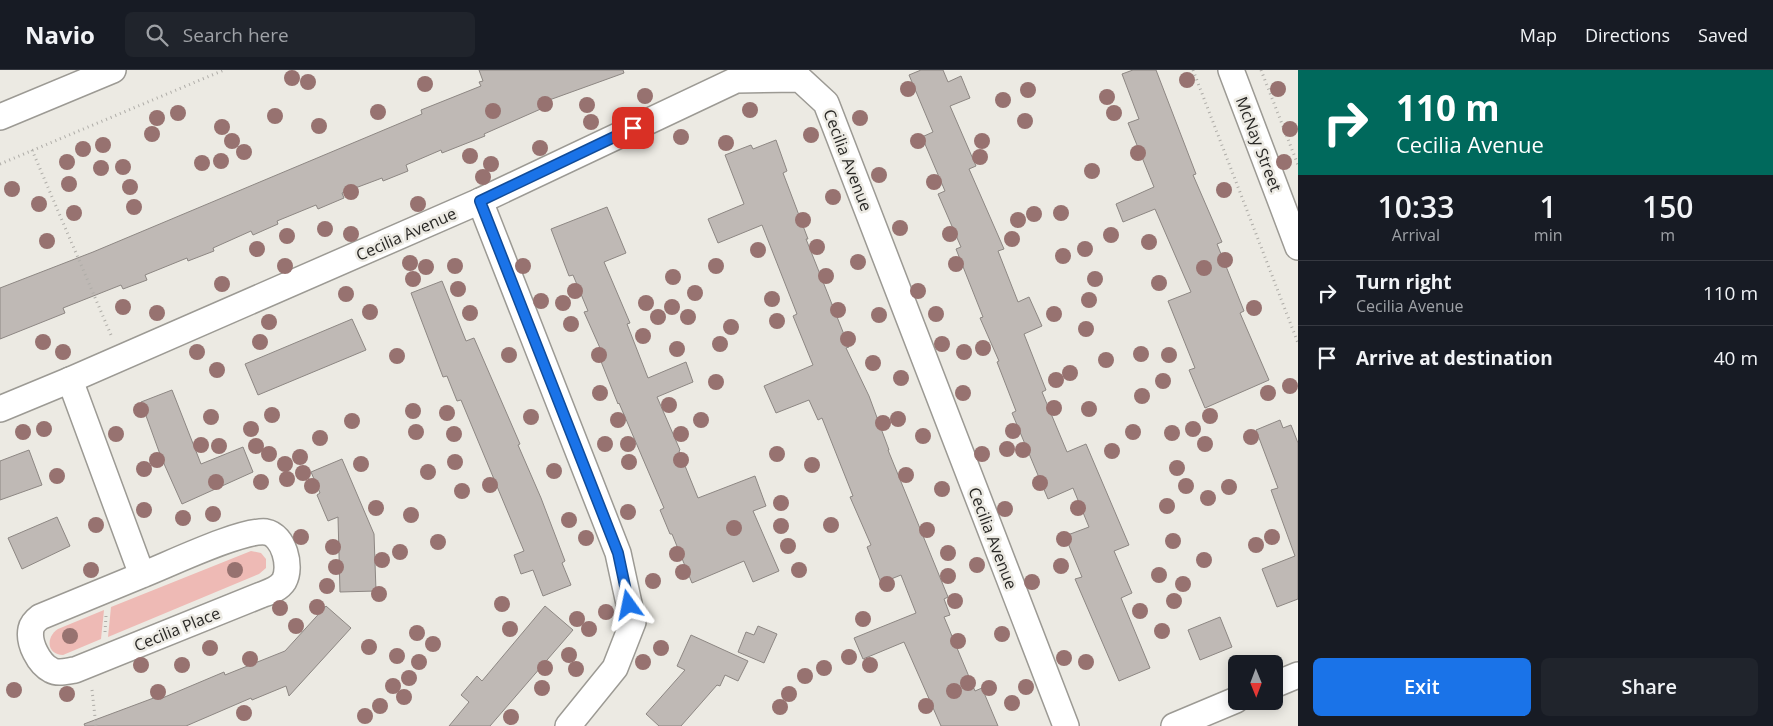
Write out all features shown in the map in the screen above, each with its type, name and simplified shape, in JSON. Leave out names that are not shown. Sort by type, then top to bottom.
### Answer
[{"type":"street","points":[[0,117],[112,70]]},
{"type":"street","name":"McNay Street","points":[[1231,70],[1298,246]]},
{"type":"street","name":"Cecilia Avenue","points":[[0,409],[480,201],[736,80],[800,79],[826,103],[1066,726]]},
{"type":"street","points":[[480,201],[618,553],[632,622],[614,668],[568,726]]},
{"type":"street","points":[[70,380],[142,575]]},
{"type":"street","name":"Cecilia Place","points":[[267,532],[276,537],[282,546],[287,561],[283,582],[276,589],[75,670],[62,672],[51,670],[43,663],[35,652],[31,639],[30,630],[34,622],[40,617],[142,575],[232,538],[249,533],[267,532]]},
{"type":"street","points":[[1283,681],[1298,675]]},
{"type":"street","points":[[1174,726],[1228,703]]},
{"type":"path","points":[[0,164],[224,70]]},
{"type":"path","points":[[1193,70],[1298,343]]},
{"type":"path","points":[[1261,70],[1298,166]]},
{"type":"path","points":[[32,150],[113,340]]},
{"type":"path","points":[[104,639],[107,608]]},
{"type":"path","points":[[91,682],[96,726]]},
{"type":"shaded area","points":[[251,551],[261,553],[266,559],[266,568],[259,574],[108,637],[111,607]]},
{"type":"shaded area","points":[[104,610],[101,639],[63,655],[53,652],[50,640],[54,632]]},
{"type":"building","points":[[479,70],[623,70],[624,73],[541,103],[543,108],[484,134],[485,136],[442,153],[441,150],[406,165],[408,171],[383,181],[382,178],[342,193],[344,198],[318,209],[316,205],[277,221],[278,224],[253,235],[251,231],[213,248],[214,251],[188,261],[187,258],[145,275],[147,280],[123,289],[121,285],[63,308],[65,313],[0,339],[0,288],[93,252],[422,114],[421,110],[481,86],[479,82],[483,81]]},
{"type":"building","points":[[921,70],[943,70],[948,82],[961,76],[970,98],[950,106],[976,166],[969,169],[1004,249],[998,251],[1018,302],[1029,297],[1042,326],[1024,334],[1046,390],[1042,392],[1067,452],[1086,444],[1129,545],[1114,551],[1132,593],[1121,598],[1150,668],[1119,681],[1075,579],[1082,577],[1065,536],[1089,527],[1073,488],[1048,499],[1012,413],[1016,411],[997,362],[999,361],[980,318],[983,317],[956,249],[961,247],[938,194],[945,191],[922,137],[933,132],[909,75]]},
{"type":"building","points":[[1133,70],[1156,70],[1196,174],[1193,175],[1222,242],[1217,244],[1244,311],[1240,313],[1269,380],[1205,408],[1189,370],[1195,368],[1168,301],[1191,292],[1155,209],[1123,222],[1116,204],[1154,187],[1128,123],[1139,119],[1122,74]]},
{"type":"building","points":[[776,140],[787,171],[783,173],[808,239],[806,239],[849,347],[846,348],[869,396],[888,450],[948,597],[944,599],[950,615],[944,617],[975,691],[982,688],[998,726],[941,726],[904,642],[863,659],[854,638],[916,613],[901,575],[881,583],[867,547],[871,545],[850,497],[853,496],[822,418],[818,420],[809,400],[776,413],[764,386],[813,365],[793,316],[797,314],[762,225],[718,243],[708,219],[744,204],[725,155],[751,145],[753,149]]},
{"type":"building","points":[[607,207],[626,253],[604,262],[630,323],[627,324],[648,378],[686,362],[693,382],[657,397],[698,498],[755,476],[766,506],[753,511],[779,571],[753,582],[744,561],[692,583],[660,510],[664,508],[596,349],[600,348],[584,312],[588,311],[573,275],[569,276],[551,229]]},
{"type":"building","points":[[442,281],[466,341],[474,338],[520,444],[518,445],[565,561],[562,563],[571,585],[543,596],[533,570],[521,574],[514,555],[524,551],[461,400],[457,401],[447,376],[443,377],[411,293]]},
{"type":"building","points":[[352,319],[366,350],[258,395],[245,364]]},
{"type":"building","points":[[172,390],[201,464],[243,447],[253,472],[182,504],[161,457],[141,402]]},
{"type":"building","points":[[1280,420],[1283,428],[1291,425],[1298,443],[1298,599],[1277,607],[1262,569],[1295,556],[1271,490],[1278,488],[1256,430]]},
{"type":"building","points":[[29,450],[42,485],[0,500],[0,461]]},
{"type":"building","points":[[342,459],[374,534],[376,591],[340,592],[338,517],[328,521],[317,495],[320,493],[311,472]]},
{"type":"building","points":[[57,517],[70,546],[22,569],[8,538]]},
{"type":"building","points":[[326,606],[351,628],[289,696],[286,686],[252,700],[251,698],[186,726],[85,726],[84,724],[159,696],[160,699],[224,672],[225,675],[285,651]]},
{"type":"building","points":[[545,606],[573,630],[490,726],[449,726],[469,702],[461,695],[477,676],[482,681]]},
{"type":"building","points":[[1220,617],[1232,647],[1200,660],[1188,630]]},
{"type":"building","points":[[758,626],[777,634],[764,663],[738,652],[746,632],[754,635]]},
{"type":"building","points":[[691,635],[748,661],[738,681],[725,675],[720,686],[717,685],[681,726],[659,726],[646,714],[685,670],[677,666]]},
{"type":"route","points":[[629,605],[618,553],[480,201],[633,128]]}]
